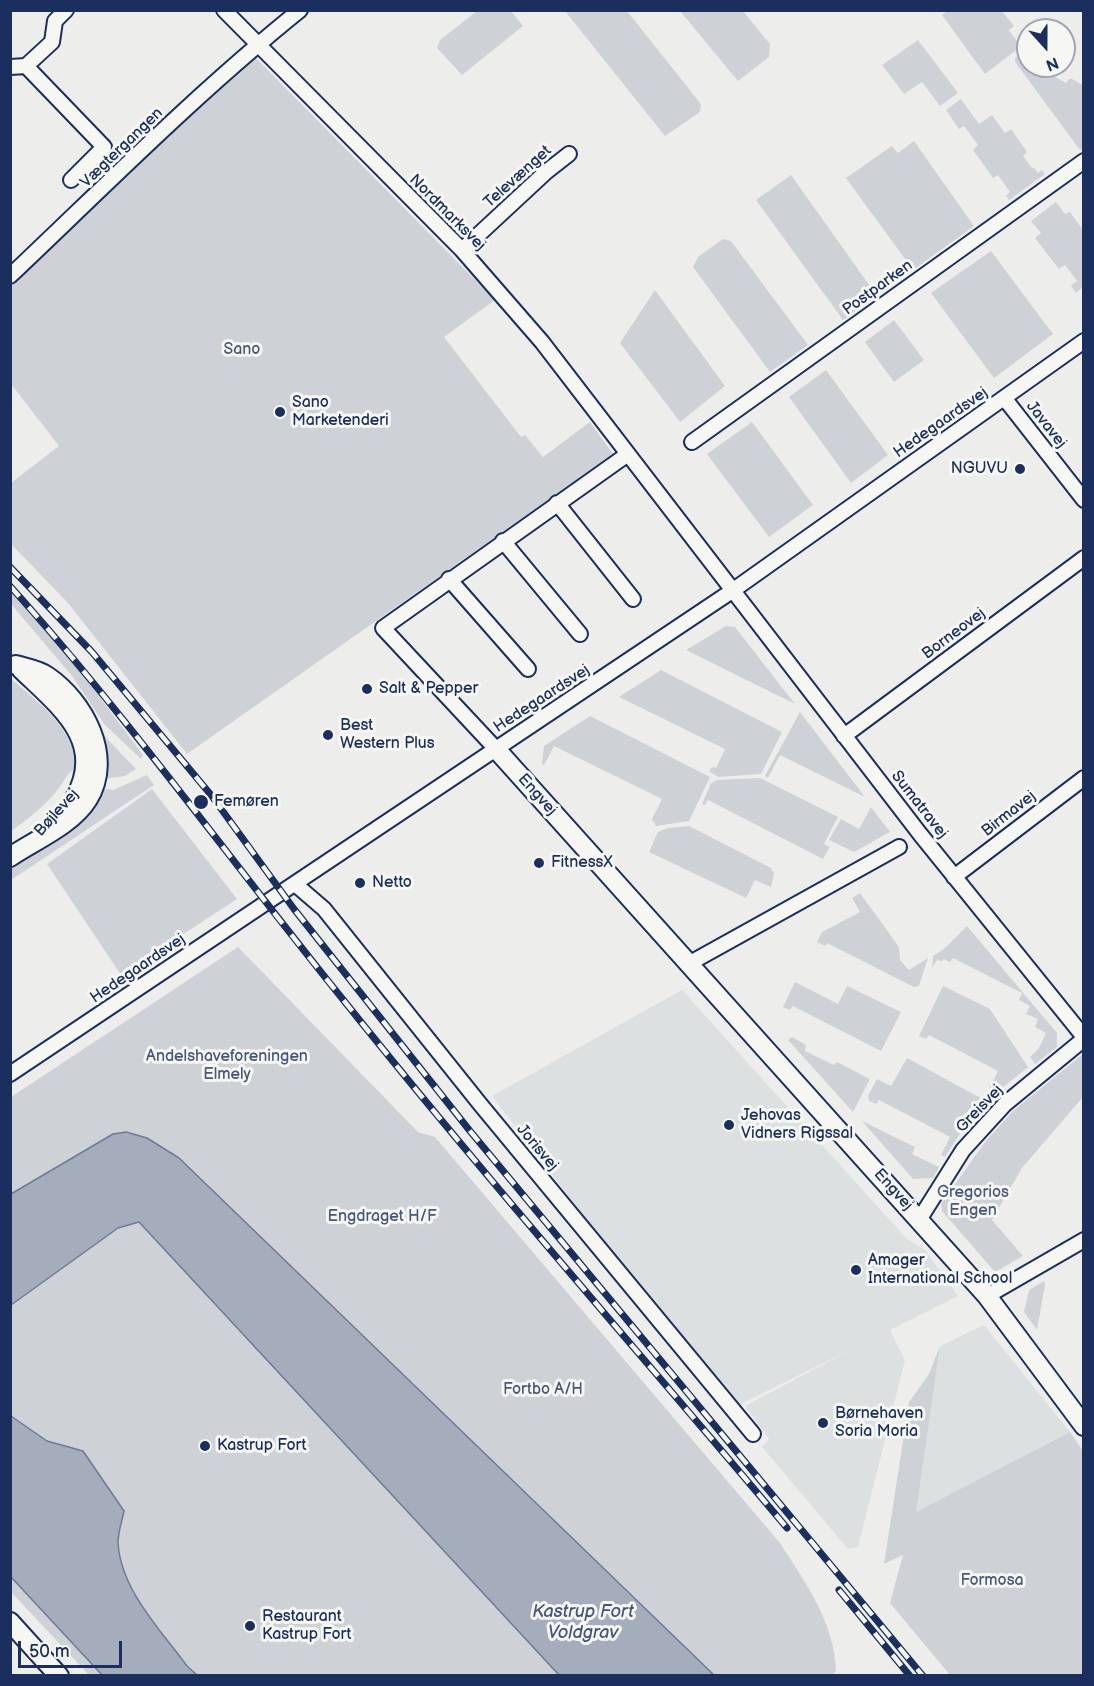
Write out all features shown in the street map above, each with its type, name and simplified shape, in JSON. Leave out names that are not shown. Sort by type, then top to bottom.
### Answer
[{"type":"street","points":[[10,67],[26,66],[52,42],[55,21],[66,10]]},
{"type":"street","name":"Nordmarksvej","points":[[224,10],[462,250],[542,342],[732,591]]},
{"type":"street","name":"Vægtergangen","points":[[10,276],[136,154],[257,45],[300,10]]},
{"type":"street","points":[[26,66],[104,147],[71,180]]},
{"type":"street","name":"Televænget","points":[[462,250],[546,172],[569,154]]},
{"type":"street","name":"Postparken","points":[[692,442],[1083,160]]},
{"type":"street","name":"Hedegaardsvej","points":[[10,1074],[732,591],[1005,399],[1083,341]]},
{"type":"street","name":"Javavej","points":[[1005,399],[1083,500]]},
{"type":"street","points":[[528,669],[449,579],[628,454]]},
{"type":"street","points":[[557,503],[633,599]]},
{"type":"street","points":[[503,541],[580,633]]},
{"type":"street","name":"Borneovej","points":[[844,736],[1083,558]]},
{"type":"street","name":"Engvej","points":[[449,579],[383,628],[690,963],[987,1296],[1083,1426]]},
{"type":"street","name":"Sumatravej","points":[[732,591],[954,877],[1082,1032]]},
{"type":"street","name":"Bøjlevej","points":[[10,857],[68,820],[87,801],[97,781],[100,760],[95,740],[81,714],[65,694],[46,675],[13,662]]},
{"type":"street","name":"Birmavej","points":[[954,877],[1083,778]]},
{"type":"street","points":[[690,963],[899,847]]},
{"type":"street","name":"Jorisvej","points":[[295,884],[324,909],[488,1113],[753,1434]]},
{"type":"street","name":"Greisvej","points":[[920,1220],[963,1150],[1005,1104],[1082,1032]]},
{"type":"street","points":[[987,1296],[1083,1240]]},
{"type":"street","points":[[10,1622],[59,1676]]},
{"type":"shaded area","points":[[682,990],[907,1239],[925,1250],[958,1296],[890,1330],[905,1360],[858,1547],[848,1549],[762,1447],[769,1439],[745,1406],[852,1349],[731,1409],[492,1096]]},
{"type":"shaded area","points":[[984,1325],[1070,1432],[915,1513],[940,1346]]},
{"type":"green space","points":[[949,10],[1002,11],[1014,26],[1009,30],[1016,40],[1016,50],[985,74],[942,15]]},
{"type":"green space","points":[[477,11],[511,11],[523,26],[462,75],[437,48],[440,40]]},
{"type":"green space","points":[[565,11],[627,11],[701,104],[700,112],[665,136]]},
{"type":"green space","points":[[680,11],[743,11],[770,44],[769,57],[738,81]]},
{"type":"green space","points":[[918,40],[958,93],[940,106],[922,82],[904,94],[882,65]]},
{"type":"green space","name":"Sano","points":[[253,55],[495,300],[444,337],[521,437],[525,435],[543,457],[590,422],[613,454],[187,754],[68,603],[11,544],[11,483],[59,446],[11,384],[11,287]]},
{"type":"green space","points":[[1027,78],[1057,78],[1066,83],[1070,78],[1083,85],[1083,147],[1080,150]]},
{"type":"green space","points":[[961,99],[979,124],[992,115],[1005,133],[1011,129],[1027,152],[1023,156],[1032,168],[1038,173],[1042,170],[1045,174],[1009,200],[1006,196],[1010,192],[998,175],[993,178],[973,150],[978,145],[964,126],[959,129],[946,110]]},
{"type":"green space","points":[[914,141],[974,226],[913,270],[846,178],[892,146],[898,153]]},
{"type":"green space","points":[[791,175],[877,296],[843,320],[756,200]]},
{"type":"green space","points":[[1056,202],[1065,214],[1070,212],[1083,230],[1083,287],[1076,293],[1071,285],[1077,281],[1065,265],[1059,269],[1035,238],[1041,233],[1031,221]]},
{"type":"green space","points":[[723,239],[731,241],[808,345],[770,372],[693,267],[698,257]]},
{"type":"green space","points":[[991,251],[1053,334],[994,378],[931,293]]},
{"type":"green space","points":[[655,290],[725,386],[680,422],[620,343]]},
{"type":"green space","points":[[894,320],[924,360],[894,382],[865,342]]},
{"type":"green space","points":[[826,370],[888,455],[851,483],[789,397]]},
{"type":"green space","points":[[752,422],[813,505],[769,537],[707,454]]},
{"type":"green space","points":[[11,591],[71,659],[143,755],[141,759],[105,725],[72,676],[11,604]]},
{"type":"green space","points":[[726,626],[735,627],[795,704],[686,650]]},
{"type":"green space","points":[[661,670],[782,732],[761,774],[718,777],[709,771],[712,767],[716,768],[725,749],[619,697]]},
{"type":"green space","points":[[10,678],[42,706],[62,728],[74,753],[76,767],[45,804],[11,831]]},
{"type":"green space","points":[[800,712],[865,797],[780,755],[768,778],[765,776]]},
{"type":"green space","points":[[590,716],[710,777],[689,821],[656,826],[652,819],[662,799],[554,746],[544,765],[542,764],[544,746]]},
{"type":"green space","points":[[94,725],[136,769],[125,776],[103,779]]},
{"type":"green space","points":[[147,775],[154,785],[11,880],[11,867],[52,839],[101,788],[113,790]]},
{"type":"green space","points":[[760,778],[838,817],[824,844],[830,847],[823,859],[708,800],[705,805],[702,804],[711,783],[717,780]]},
{"type":"green space","points":[[152,789],[237,899],[121,975],[47,864]]},
{"type":"green space","points":[[871,807],[890,832],[854,852],[829,840],[841,819],[859,829]]},
{"type":"green space","points":[[689,826],[771,868],[774,873],[771,887],[755,880],[746,898],[649,852],[658,832],[667,828]]},
{"type":"green space","points":[[860,893],[899,947],[900,960],[909,970],[928,958],[919,986],[914,987],[827,943],[825,946],[817,942],[822,932],[860,912],[852,898]]},
{"type":"green space","points":[[967,926],[1057,1033],[1057,1047],[1035,1064],[1030,1057],[1039,1048],[1046,1033],[1035,1027],[1038,1019],[1026,1014],[1030,1006],[1019,1000],[1022,993],[953,958],[950,962],[944,959],[937,960],[932,968],[933,956],[944,949]]},
{"type":"green space","points":[[238,947],[418,1132],[435,1137],[780,1543],[809,1588],[824,1619],[834,1653],[836,1671],[831,1676],[89,1675],[11,1592],[11,1097]]},
{"type":"green space","points":[[795,982],[838,1004],[847,986],[901,1012],[881,1051],[793,1006],[790,1010],[783,1007]]},
{"type":"green space","points":[[943,986],[990,1009],[1028,1067],[996,1093],[989,1089],[998,1071],[929,1035],[926,1039],[919,1036]]},
{"type":"green space","points":[[792,1037],[806,1045],[805,1051],[834,1065],[837,1062],[870,1079],[853,1112],[788,1040]]},
{"type":"green space","name":"Gregorios Engen","points":[[1083,1054],[1083,1097],[1022,1168],[992,1220],[1023,1256],[995,1272],[942,1211],[941,1204],[985,1142],[1013,1111]]},
{"type":"green space","points":[[907,1058],[988,1102],[965,1126],[945,1157],[941,1155],[950,1137],[879,1100],[876,1104],[869,1101],[868,1096],[877,1079],[891,1086]]},
{"type":"green space","points":[[862,1121],[915,1147],[912,1154],[939,1167],[933,1178],[913,1179]]},
{"type":"green space","points":[[1044,1281],[1037,1330],[1024,1312],[1029,1290]]},
{"type":"green space","name":"Formosa","points":[[940,1346],[916,1512],[1070,1432],[1083,1451],[1083,1675],[950,1675],[890,1603],[903,1555],[884,1564],[909,1402],[929,1374]]},
{"type":"water","name":"Kastrup Fort Voldgrav","points":[[126,1132],[147,1138],[179,1158],[714,1675],[559,1675],[139,1222],[118,1228],[11,1305],[11,1194],[113,1134]]},
{"type":"water","points":[[11,1416],[47,1441],[83,1451],[124,1511],[118,1543],[126,1577],[134,1593],[165,1638],[197,1675],[102,1675],[11,1577]]},
{"type":"railway","points":[[10,567],[92,652],[211,795],[294,909],[470,1131],[923,1676]]},
{"type":"railway","points":[[10,586],[139,739],[399,1069],[787,1528]]},
{"type":"railway","points":[[839,1590],[910,1676]]},
{"type":"place","name":"Sano Marketenderi","points":[[280,412]]},
{"type":"place","name":"NGUVU","points":[[1020,469]]},
{"type":"place","name":"Salt & Pepper","points":[[367,689]]},
{"type":"place","name":"Best Western Plus","points":[[328,735]]},
{"type":"place","name":"Femøren","points":[[201,802]]},
{"type":"place","name":"FitnessX","points":[[539,863]]},
{"type":"place","name":"Netto","points":[[360,883]]},
{"type":"place","name":"Jehovas Vidners Rigssal","points":[[729,1125]]},
{"type":"place","name":"Amager International School","points":[[856,1270]]},
{"type":"place","name":"Børnehaven Soria Moria","points":[[823,1423]]},
{"type":"place","name":"Kastrup Fort","points":[[205,1446]]},
{"type":"place","name":"Restaurant Kastrup Fort","points":[[250,1626]]},
{"type":"park label","name":"Andelshaveforeningen Elmely","points":[[227,1066]]},
{"type":"park label","name":"Engdraget H/F","points":[[382,1217]]},
{"type":"park label","name":"Fortbo A/H","points":[[543,1390]]}]
